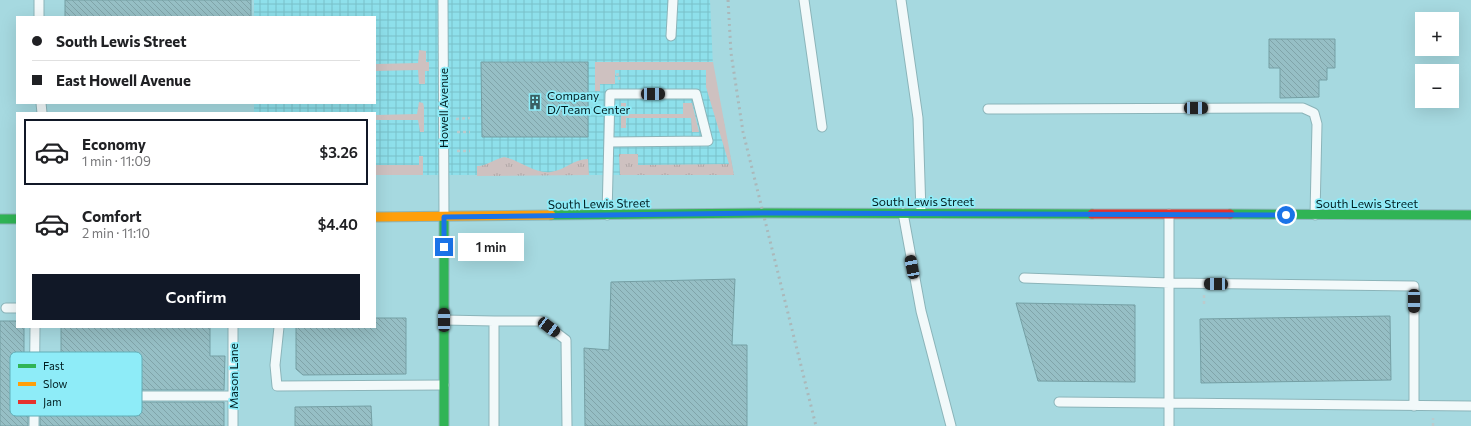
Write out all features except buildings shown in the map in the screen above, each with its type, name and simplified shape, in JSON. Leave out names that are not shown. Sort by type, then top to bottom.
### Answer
[{"type":"main road","name":"South Lewis Street","points":[[376,217],[763,213],[1471,215]]},
{"type":"main road","points":[[444,217],[444,426]]},
{"type":"main road","points":[[0,219],[16,219]]},
{"type":"lane","points":[[39,0],[39,16]]},
{"type":"lane","name":"Howell Avenue","points":[[443,0],[444,217]]},
{"type":"lane","points":[[671,36],[673,0]]},
{"type":"lane","points":[[804,0],[822,127]]},
{"type":"lane","points":[[901,0],[918,118],[921,214]]},
{"type":"lane","points":[[607,215],[610,94],[696,94],[708,141],[609,142]]},
{"type":"lane","points":[[988,109],[1303,108],[1310,110],[1316,117],[1317,124],[1315,215]]},
{"type":"lane","points":[[903,213],[921,311],[951,426]]},
{"type":"lane","points":[[1169,214],[1169,426]]},
{"type":"lane","points":[[1024,278],[1169,283],[1414,286],[1414,406]]},
{"type":"lane","points":[[6,308],[16,308]]},
{"type":"lane","points":[[444,320],[541,321],[566,340],[567,426]]},
{"type":"lane","points":[[494,321],[494,426]]},
{"type":"lane","points":[[34,328],[34,352]]},
{"type":"lane","name":"Mason Lane","points":[[233,328],[234,426]]},
{"type":"lane","points":[[279,328],[275,365],[277,386],[444,385]]},
{"type":"lane","points":[[142,396],[234,396]]},
{"type":"lane","points":[[1059,402],[1471,406]]},
{"type":"path","points":[[616,75],[619,74],[619,83]]},
{"type":"path","points":[[456,119],[470,118]]},
{"type":"path","points":[[456,132],[470,132]]},
{"type":"path","points":[[456,151],[470,151]]},
{"type":"path","points":[[1204,292],[1204,306]]},
{"type":"path","points":[[1433,415],[1433,426]]},
{"type":"shaded area","points":[[254,0],[710,0],[713,66],[734,175],[376,175],[376,112],[254,112],[254,104],[376,104],[376,16],[254,16]]},
{"type":"green space","points":[[419,50],[426,51],[426,62],[429,62],[429,71],[425,71],[425,84],[419,84],[418,70],[376,71],[376,64],[418,63]]},
{"type":"green space","points":[[595,62],[713,62],[732,164],[729,164],[706,87],[706,70],[615,70],[615,84],[600,84],[600,91],[595,91]]},
{"type":"green space","points":[[419,102],[423,103],[424,132],[420,132],[418,120],[376,120],[376,115],[417,114]]},
{"type":"green space","points":[[621,103],[626,103],[626,114],[683,114],[683,103],[692,103],[699,132],[692,132],[691,118],[626,118],[626,128],[621,128]]},
{"type":"green space","points":[[619,154],[638,154],[638,165],[732,164],[734,175],[620,175]]},
{"type":"green space","points":[[419,156],[423,156],[423,175],[376,175],[376,165],[419,165]]},
{"type":"green space","points":[[504,157],[533,169],[545,172],[556,171],[583,159],[588,159],[589,175],[477,176],[477,166],[484,165]]},
{"type":"railway","points":[[728,0],[731,53],[743,132],[816,426]]},
{"type":"traffic: fast","points":[[551,215],[763,213],[1092,214]]},
{"type":"traffic: fast","points":[[1230,214],[1471,215]]},
{"type":"traffic: fast","points":[[444,217],[444,426]]},
{"type":"traffic: fast","points":[[0,219],[16,219]]},
{"type":"traffic: slow","points":[[376,217],[551,215]]},
{"type":"traffic: jam","points":[[1092,214],[1230,214]]},
{"type":"place","name":"Company D/Team Center","points":[[535,102]]},
{"type":"route","points":[[444,247],[444,217],[763,213],[1286,215]]}]
